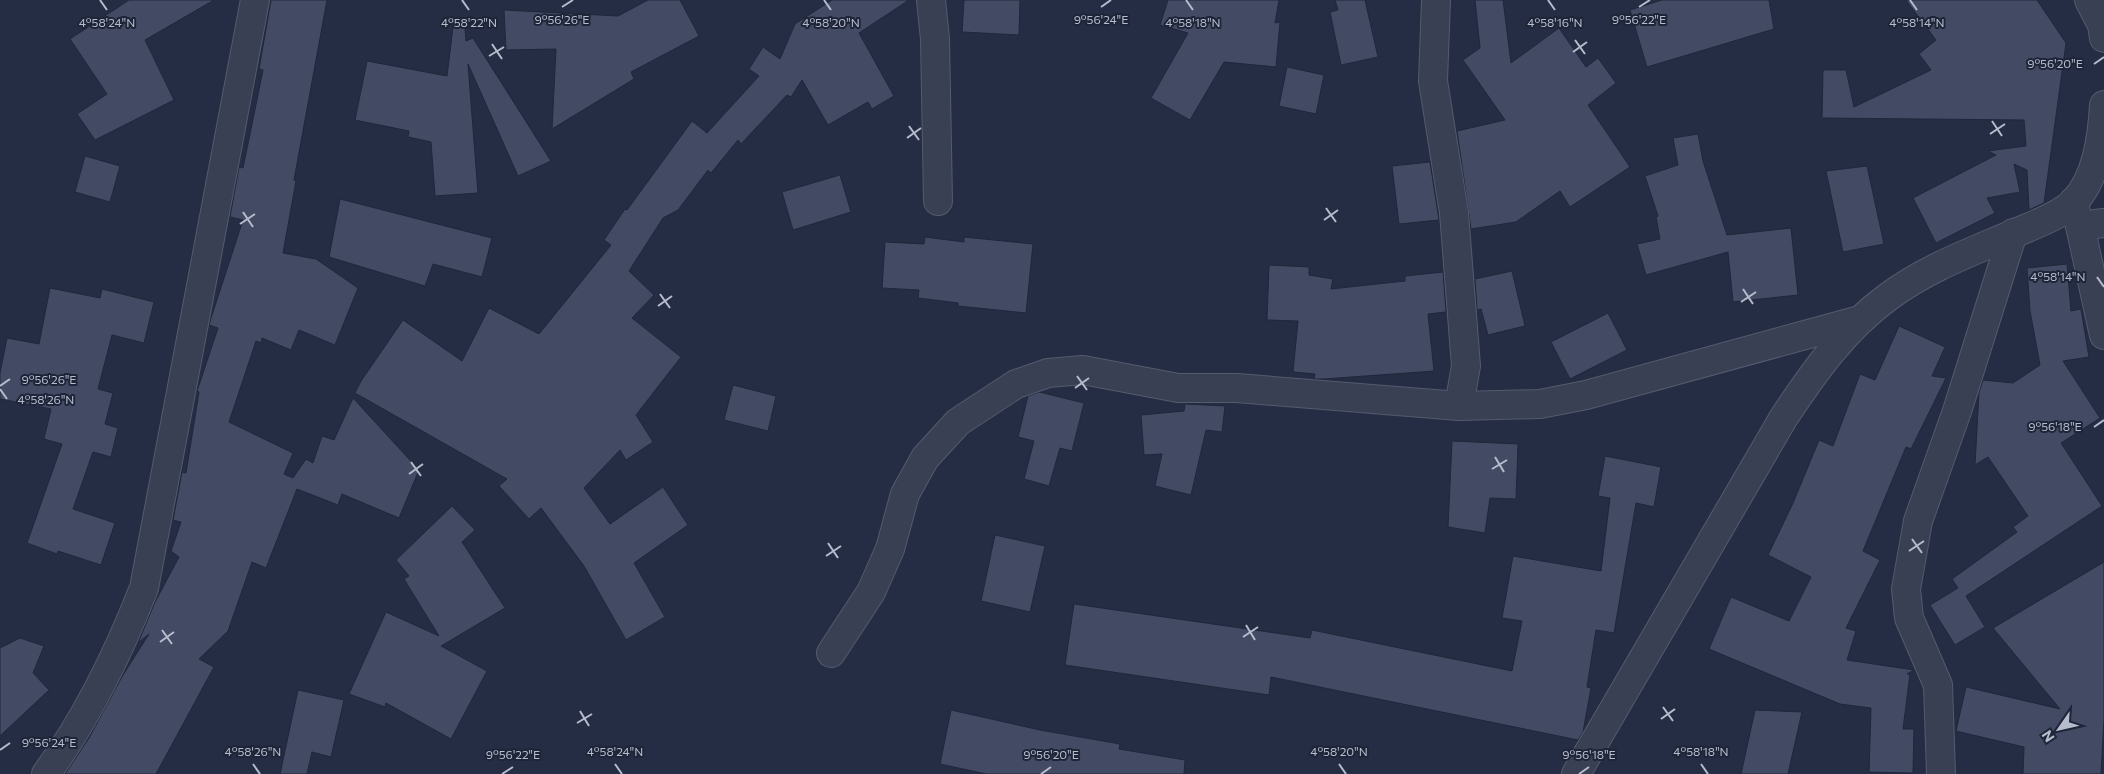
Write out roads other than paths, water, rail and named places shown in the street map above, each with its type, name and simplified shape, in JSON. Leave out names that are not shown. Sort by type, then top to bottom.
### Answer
[{"type":"street","points":[[46,774],[61,754],[101,686],[124,638],[144,588],[255,0]]},
{"type":"street","points":[[931,0],[935,39],[938,201]]},
{"type":"street","points":[[1436,0],[1433,81],[1454,213],[1466,366],[1459,406]]},
{"type":"street","points":[[2089,0],[2103,29]]},
{"type":"street","points":[[2104,105],[2102,134],[2091,174],[2086,217],[2104,335]]},
{"type":"street","points":[[1576,774],[1784,417],[1817,368],[1856,321],[1889,296],[1929,272],[2014,233],[2044,221],[2086,217]]},
{"type":"street","points":[[1941,774],[1938,685],[1909,618],[1906,589],[1918,521],[1957,411],[2014,233]]},
{"type":"street","points":[[831,653],[871,592],[890,550],[905,494],[924,458],[958,422],[1016,384],[1048,373],[1083,370],[1178,388],[1246,389],[1459,406],[1540,404],[1586,395],[1856,321]]}]
